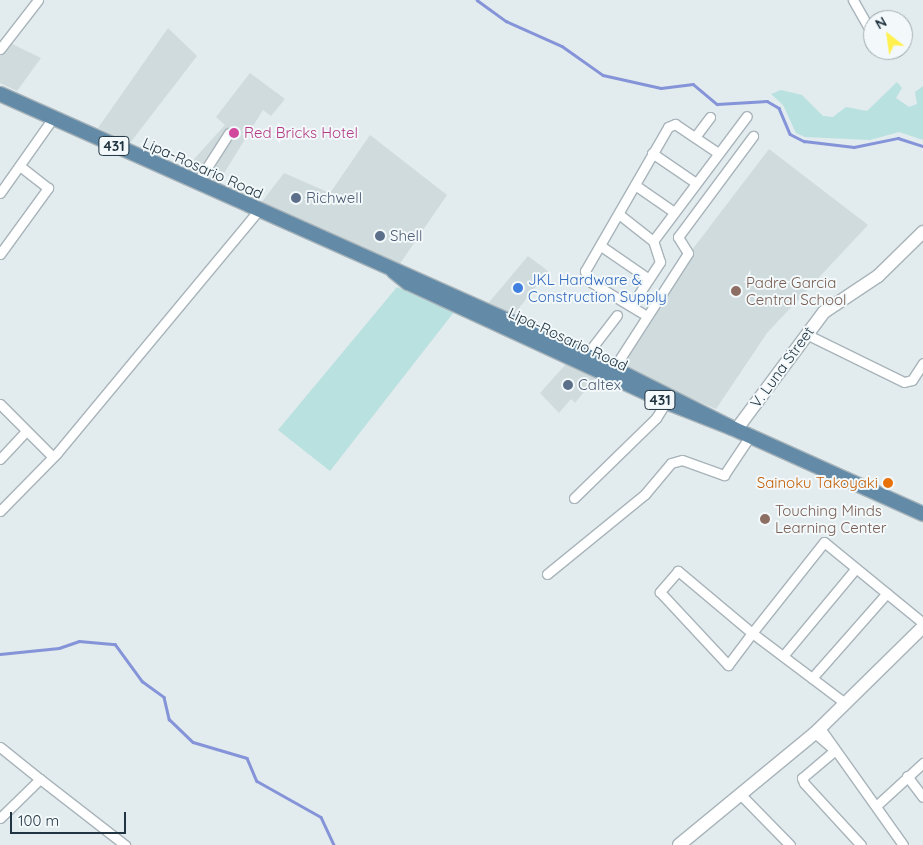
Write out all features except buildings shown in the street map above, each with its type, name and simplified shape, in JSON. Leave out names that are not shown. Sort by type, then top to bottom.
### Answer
[{"type":"main road","name":"Lipa-Rosario Road","points":[[0,94],[393,271],[668,399],[923,514]]},
{"type":"street","points":[[0,49],[38,0]]},
{"type":"street","points":[[853,0],[863,18]]},
{"type":"street","points":[[695,137],[710,116]]},
{"type":"street","points":[[653,241],[747,116]]},
{"type":"street","points":[[0,193],[53,118]]},
{"type":"street","points":[[642,313],[627,306],[586,277],[600,246],[620,215],[652,153],[672,124],[718,153]]},
{"type":"street","points":[[197,183],[229,134]]},
{"type":"street","points":[[612,372],[688,253],[678,237],[753,136]]},
{"type":"street","points":[[652,153],[696,183]]},
{"type":"street","points":[[0,254],[48,188],[20,166]]},
{"type":"street","points":[[636,185],[674,212]]},
{"type":"street","points":[[0,511],[52,456],[144,352],[258,211]]},
{"type":"street","points":[[584,359],[617,315],[649,279],[661,259],[653,241],[620,215]]},
{"type":"street","name":"V. Luna Street","points":[[734,429],[806,334],[832,304],[878,276],[923,232]]},
{"type":"street","points":[[600,246],[649,279]]},
{"type":"street","points":[[806,334],[904,382],[912,380],[923,363]]},
{"type":"street","points":[[574,498],[668,399]]},
{"type":"street","points":[[0,405],[52,456]]},
{"type":"street","points":[[0,459],[26,431]]},
{"type":"street","points":[[547,574],[644,494],[671,463],[682,460],[724,475],[750,436]]},
{"type":"street","points":[[845,702],[752,633],[678,571],[660,592],[728,665],[752,633],[824,542],[923,623]]},
{"type":"street","points":[[783,656],[856,568]]},
{"type":"street","points":[[812,678],[887,593]]},
{"type":"street","points":[[685,843],[818,731],[845,702],[923,627]]},
{"type":"street","points":[[818,731],[876,806],[903,845]]},
{"type":"street","points":[[0,747],[125,845]]},
{"type":"street","points":[[833,749],[802,778],[804,783],[861,845]]},
{"type":"street","points":[[876,806],[923,763]]},
{"type":"street","points":[[907,776],[923,797]]},
{"type":"street","points":[[0,818],[40,779]]},
{"type":"street","points":[[741,795],[790,845]]},
{"type":"shaded area","points":[[168,28],[197,56],[130,143],[98,128]]},
{"type":"shaded area","points":[[6,41],[41,58],[17,91],[0,83],[0,49]]},
{"type":"shaded area","name":"Red Bricks Hotel","points":[[250,73],[285,99],[271,116],[263,110],[218,183],[185,169],[225,125],[216,117]]},
{"type":"shaded area","points":[[370,135],[447,195],[399,265],[261,203],[284,173],[330,193]]},
{"type":"shaded area","name":"Padre Garcia Central School","points":[[769,149],[868,225],[767,333],[716,409],[617,366],[692,250]]},
{"type":"shaded area","name":"JKL Hardware & Construction Supply","points":[[528,256],[548,271],[512,317],[486,306]]},
{"type":"shaded area","name":"Caltex","points":[[566,364],[596,377],[575,403],[571,399],[559,413],[540,393]]},
{"type":"green space","points":[[897,82],[902,88],[896,98],[909,107],[917,104],[915,92],[923,86],[923,140],[899,132],[870,140],[805,137],[796,133],[783,105],[771,94],[781,90],[802,95],[823,116],[833,117],[846,107],[867,111]]},
{"type":"green space","points":[[397,287],[454,312],[330,471],[278,430]]},
{"type":"waterway","points":[[477,0],[506,21],[562,46],[603,75],[661,88],[693,84],[717,104],[767,101],[779,108],[790,134],[804,141],[854,147],[898,138],[923,146]]},
{"type":"waterway","points":[[0,654],[59,648],[79,641],[115,644],[142,681],[164,697],[169,719],[193,742],[247,758],[257,781],[321,817],[334,845]]},
{"type":"place","name":"Red Bricks Hotel","points":[[234,133]]},
{"type":"place","name":"Richwell","points":[[296,198]]},
{"type":"place","name":"Shell","points":[[380,236]]},
{"type":"place","name":"JKL Hardware & Construction Supply","points":[[518,288]]},
{"type":"place","name":"Padre Garcia Central School","points":[[736,291]]},
{"type":"place","name":"Caltex","points":[[568,385]]},
{"type":"place","name":"Sainoku Takoyaki","points":[[888,483]]},
{"type":"place","name":"Touching Minds Learning Center","points":[[765,519]]}]
